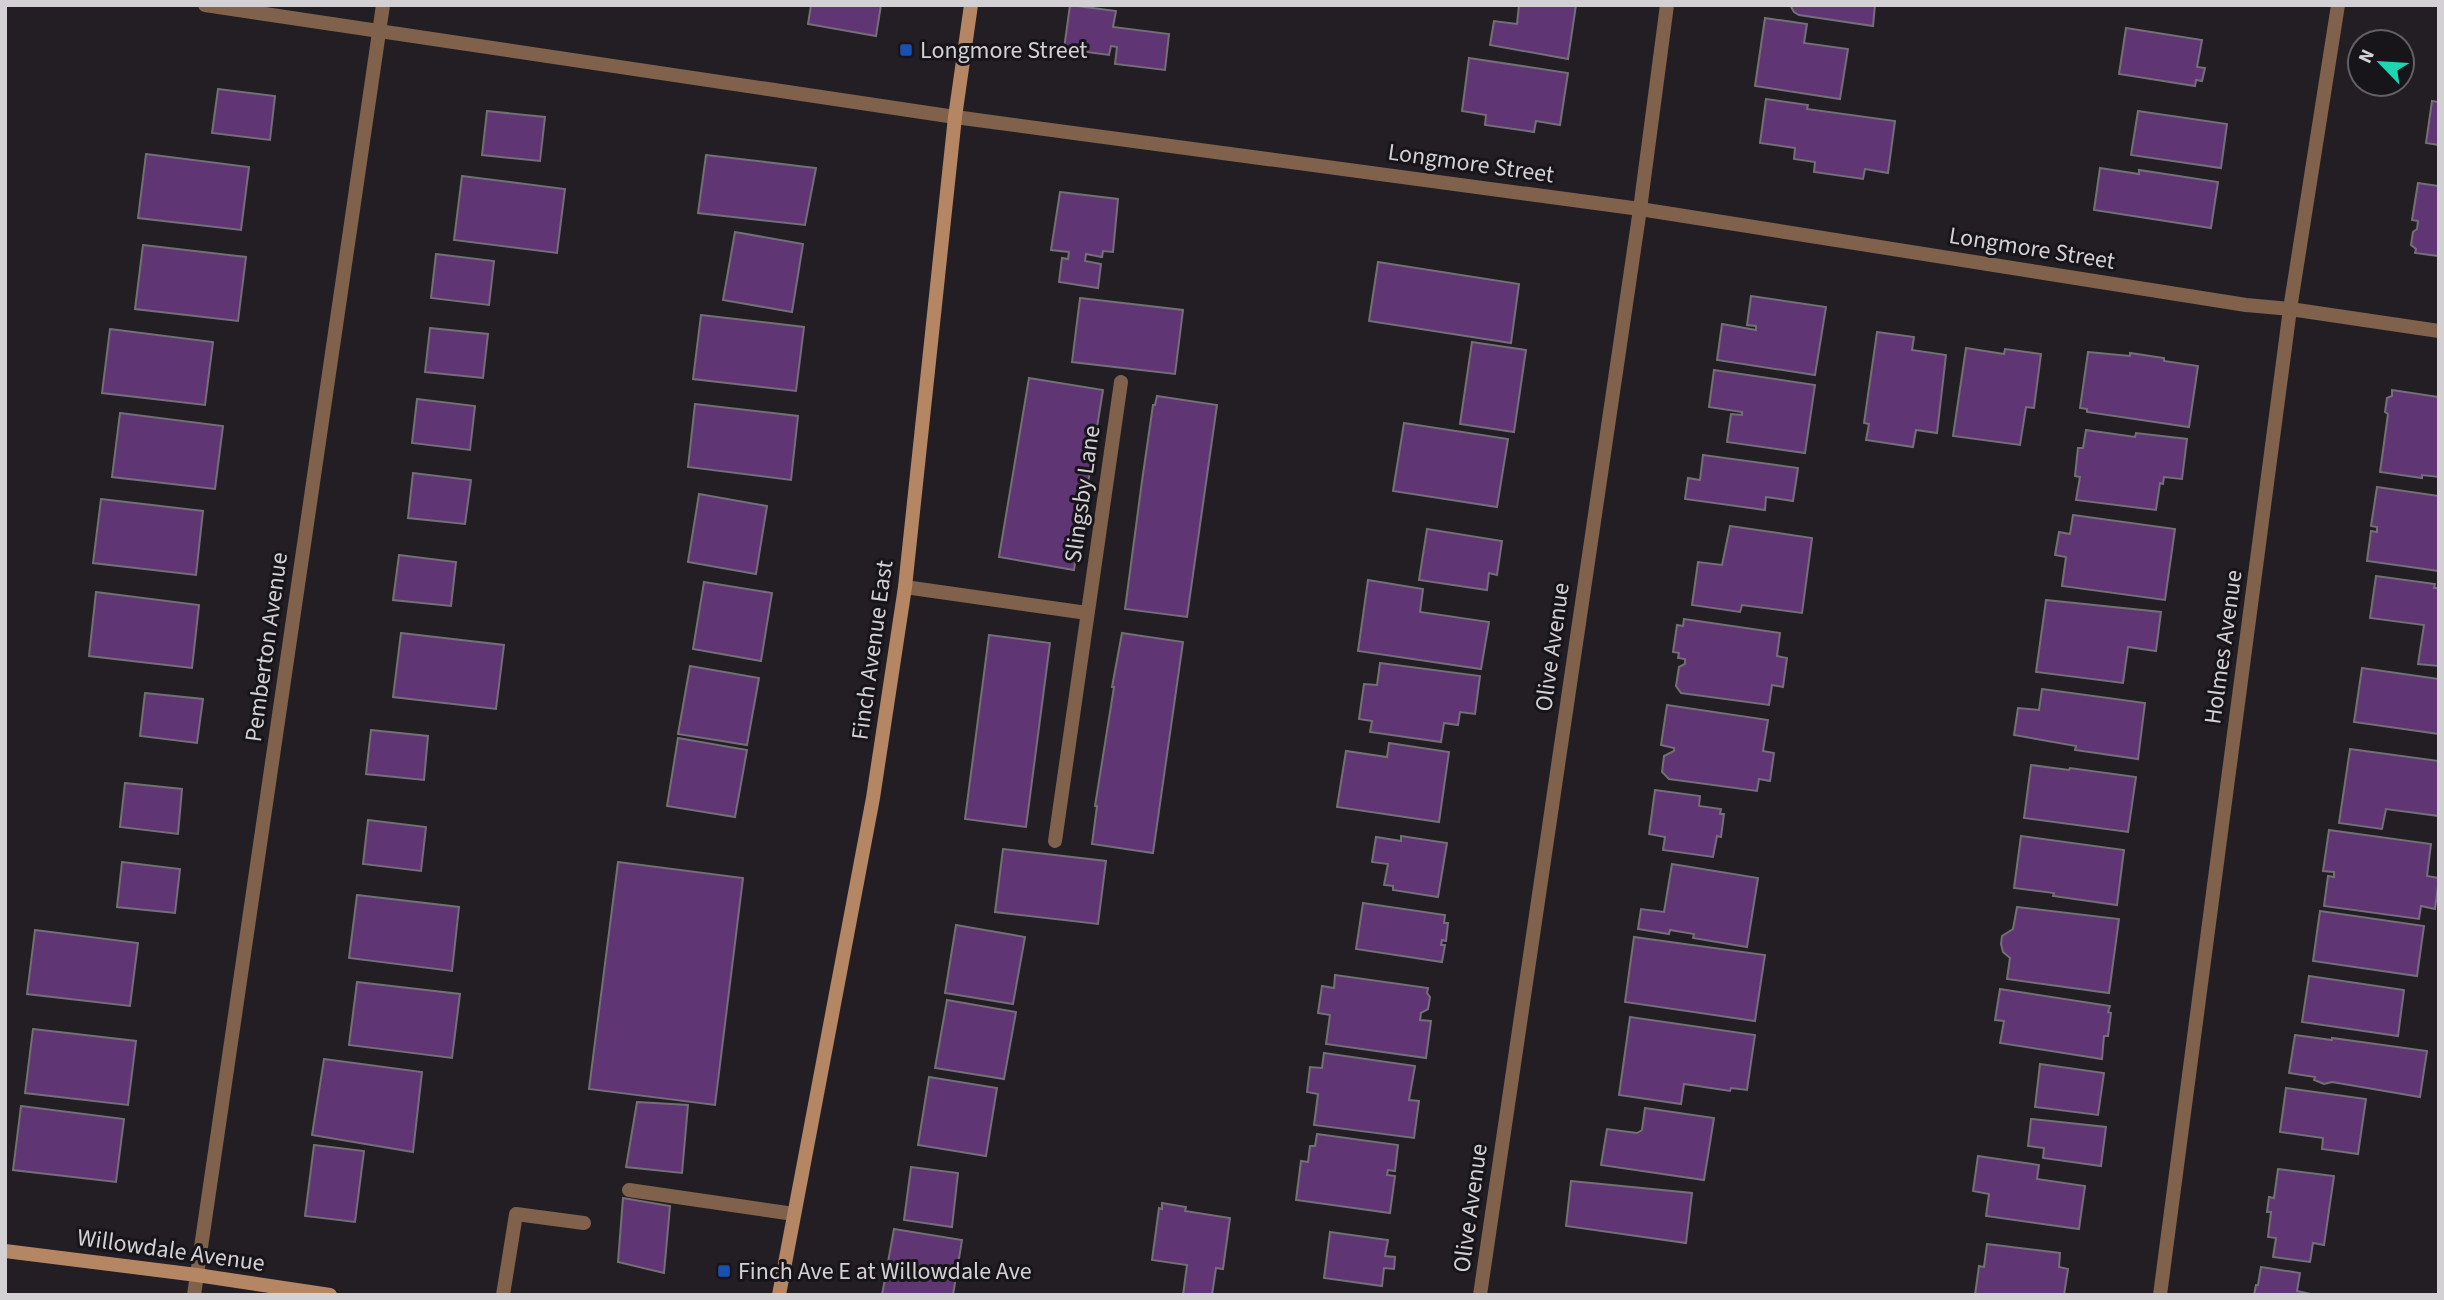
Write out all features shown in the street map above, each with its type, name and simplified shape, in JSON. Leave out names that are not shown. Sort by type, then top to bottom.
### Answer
[{"type":"main road","name":"Finch Avenue East","points":[[779,1295],[873,798],[905,587],[955,117],[971,5]]},
{"type":"main road","name":"Willowdale Avenue","points":[[5,1251],[330,1295]]},
{"type":"street","name":"Longmore Street","points":[[205,5],[955,117],[1640,209],[2236,304],[2290,309],[2439,331]]},
{"type":"street","name":"Pemberton Avenue","points":[[194,1295],[383,5]]},
{"type":"street","name":"Olive Avenue","points":[[1480,1295],[1640,209],[1667,5]]},
{"type":"street","name":"Holmes Avenue","points":[[2160,1295],[2290,309],[2338,5]]},
{"type":"street","name":"Slingsby Lane","points":[[1055,841],[1121,382]]},
{"type":"street","points":[[905,587],[1087,613]]},
{"type":"street","points":[[629,1190],[793,1214]]},
{"type":"street","points":[[503,1295],[516,1214],[584,1223]]},
{"type":"building","points":[[811,5],[881,5],[876,36],[808,24]]},
{"type":"building","points":[[1070,5],[1116,11],[1113,27],[1169,34],[1165,70],[1115,64],[1117,47],[1111,46],[1109,55],[1064,49]]},
{"type":"building","points":[[1519,5],[1576,5],[1568,59],[1490,45],[1494,21],[1517,24]]},
{"type":"building","points":[[1790,5],[1875,5],[1873,26],[1799,15]]},
{"type":"building","points":[[1765,18],[1807,24],[1804,43],[1848,49],[1840,99],[1755,86]]},
{"type":"building","points":[[2126,28],[2202,40],[2197,67],[2205,68],[2202,81],[2196,80],[2195,86],[2119,74]]},
{"type":"building","points":[[1469,58],[1568,73],[1560,125],[1536,121],[1534,132],[1485,125],[1486,115],[1462,111]]},
{"type":"building","points":[[218,89],[275,96],[270,140],[212,133]]},
{"type":"building","points":[[1766,99],[1808,105],[1807,109],[1895,121],[1888,173],[1865,169],[1863,179],[1814,172],[1815,162],[1794,159],[1795,148],[1760,143]]},
{"type":"building","points":[[2432,101],[2439,102],[2439,145],[2426,143]]},
{"type":"building","points":[[487,111],[545,117],[540,161],[482,155]]},
{"type":"building","points":[[2138,111],[2227,124],[2221,168],[2131,155]]},
{"type":"building","points":[[146,154],[249,167],[241,230],[138,218]]},
{"type":"building","points":[[706,155],[816,168],[805,225],[698,213]]},
{"type":"building","points":[[2100,168],[2139,174],[2139,170],[2218,182],[2211,228],[2094,210]]},
{"type":"building","points":[[462,176],[565,189],[557,253],[454,240]]},
{"type":"building","points":[[2418,183],[2439,186],[2439,256],[2415,253],[2416,249],[2411,245],[2418,221],[2412,220]]},
{"type":"building","points":[[1060,192],[1118,199],[1113,252],[1103,251],[1102,257],[1086,254],[1085,261],[1101,264],[1098,288],[1059,282],[1062,258],[1068,259],[1069,252],[1051,250]]},
{"type":"building","points":[[735,232],[803,244],[792,312],[723,300]]},
{"type":"building","points":[[143,245],[246,257],[238,321],[135,309]]},
{"type":"building","points":[[436,254],[494,261],[489,305],[431,298]]},
{"type":"building","points":[[1378,262],[1519,284],[1511,343],[1369,321]]},
{"type":"building","points":[[1751,296],[1826,307],[1815,375],[1717,360],[1722,324],[1756,330],[1756,326],[1747,325]]},
{"type":"building","points":[[1080,298],[1183,310],[1175,374],[1072,362]]},
{"type":"building","points":[[701,315],[804,327],[796,391],[693,379]]},
{"type":"building","points":[[430,328],[488,334],[483,378],[425,372]]},
{"type":"building","points":[[110,329],[213,342],[205,405],[102,393]]},
{"type":"building","points":[[1877,332],[1914,337],[1912,350],[1946,355],[1937,433],[1916,430],[1913,447],[1866,440],[1869,424],[1864,423]]},
{"type":"building","points":[[1472,342],[1526,350],[1514,432],[1460,424]]},
{"type":"building","points":[[1966,348],[2004,354],[2005,349],[2041,354],[2034,408],[2026,407],[2020,445],[1953,436]]},
{"type":"building","points":[[2088,352],[2130,356],[2130,353],[2198,366],[2189,427],[2087,412],[2087,409],[2080,408]]},
{"type":"building","points":[[1714,370],[1815,385],[1805,453],[1727,442],[1731,414],[1742,415],[1742,412],[1709,407]]},
{"type":"building","points":[[1029,378],[1103,390],[1074,570],[999,557]]},
{"type":"building","points":[[2392,390],[2439,397],[2439,477],[2422,475],[2422,478],[2380,472],[2388,414],[2385,412],[2387,398],[2392,396]]},
{"type":"building","points":[[1157,396],[1217,405],[1187,617],[1125,609],[1153,405]]},
{"type":"building","points":[[417,399],[475,406],[470,450],[412,443]]},
{"type":"building","points":[[695,404],[798,416],[791,480],[688,467]]},
{"type":"building","points":[[120,413],[223,426],[215,489],[112,477]]},
{"type":"building","points":[[1404,423],[1508,439],[1497,507],[1393,491]]},
{"type":"building","points":[[2086,430],[2135,437],[2136,433],[2187,439],[2182,479],[2164,477],[2163,484],[2160,483],[2156,510],[2076,500],[2080,477],[2075,476],[2078,448],[2083,448]]},
{"type":"building","points":[[1703,455],[1798,468],[1793,501],[1766,497],[1765,510],[1685,499],[1688,478],[1700,480]]},
{"type":"building","points":[[413,473],[471,480],[465,524],[408,518]]},
{"type":"building","points":[[2377,487],[2439,496],[2439,571],[2367,561],[2371,531],[2377,532],[2377,527],[2371,526]]},
{"type":"building","points":[[699,494],[767,506],[756,574],[688,562]]},
{"type":"building","points":[[101,499],[203,511],[196,575],[93,563]]},
{"type":"building","points":[[2073,515],[2175,529],[2165,600],[2062,586],[2066,557],[2055,555],[2059,532],[2070,534]]},
{"type":"building","points":[[1730,526],[1812,538],[1802,613],[1742,605],[1740,612],[1692,605],[1698,562],[1722,565]]},
{"type":"building","points":[[1427,529],[1502,541],[1497,575],[1489,573],[1487,590],[1419,580]]},
{"type":"building","points":[[399,555],[456,562],[451,606],[393,600]]},
{"type":"building","points":[[2376,576],[2435,584],[2434,588],[2439,588],[2439,666],[2418,664],[2424,625],[2370,618]]},
{"type":"building","points":[[1368,580],[1423,589],[1420,612],[1489,622],[1481,669],[1358,651]]},
{"type":"building","points":[[704,582],[772,593],[761,661],[693,649]]},
{"type":"building","points":[[96,592],[199,605],[192,668],[89,656]]},
{"type":"building","points":[[2046,600],[2161,612],[2156,651],[2128,647],[2123,683],[2036,672]]},
{"type":"building","points":[[1684,619],[1780,633],[1777,656],[1787,658],[1783,687],[1772,685],[1769,705],[1681,693],[1676,686],[1679,667],[1685,664],[1685,659],[1678,658],[1679,653],[1673,652],[1677,625],[1683,626]]},
{"type":"building","points":[[401,633],[504,645],[496,709],[393,697]]},
{"type":"building","points":[[1122,633],[1183,642],[1153,853],[1092,844],[1095,806]]},
{"type":"building","points":[[989,635],[1050,643],[1026,827],[965,819]]},
{"type":"building","points":[[1380,663],[1480,676],[1475,714],[1460,712],[1458,725],[1444,723],[1441,742],[1370,732],[1372,721],[1359,719],[1364,684],[1377,685]]},
{"type":"building","points":[[690,666],[759,678],[747,745],[678,734]]},
{"type":"building","points":[[2362,668],[2439,679],[2439,734],[2354,722]]},
{"type":"building","points":[[2042,689],[2145,703],[2138,759],[2075,750],[2076,746],[2014,735],[2018,708],[2039,710]]},
{"type":"building","points":[[145,693],[203,699],[197,743],[140,736]]},
{"type":"building","points":[[1667,705],[1768,720],[1763,751],[1774,753],[1770,781],[1759,779],[1757,791],[1669,779],[1662,772],[1664,756],[1674,751],[1674,748],[1661,745]]},
{"type":"building","points":[[371,730],[428,736],[424,780],[366,774]]},
{"type":"building","points":[[678,738],[747,750],[735,817],[667,806]]},
{"type":"building","points":[[1389,743],[1449,752],[1439,822],[1337,807],[1346,751],[1387,757]]},
{"type":"building","points":[[2350,749],[2439,761],[2439,816],[2386,809],[2382,829],[2339,823]]},
{"type":"building","points":[[2031,765],[2136,777],[2128,832],[2024,818]]},
{"type":"building","points":[[125,783],[182,789],[178,834],[120,827]]},
{"type":"building","points":[[1655,790],[1700,796],[1699,806],[1721,809],[1720,814],[1724,814],[1721,837],[1717,836],[1713,857],[1663,850],[1665,837],[1649,834]]},
{"type":"building","points":[[368,820],[426,827],[421,871],[363,864]]},
{"type":"building","points":[[2329,830],[2431,844],[2427,876],[2439,878],[2435,909],[2421,906],[2419,919],[2324,906],[2328,876],[2334,877],[2334,872],[2323,871]]},
{"type":"building","points":[[1401,836],[1447,843],[1438,897],[1393,890],[1393,886],[1384,885],[1388,864],[1372,862],[1376,837],[1401,841]]},
{"type":"building","points":[[2021,836],[2124,850],[2117,905],[2014,888]]},
{"type":"building","points":[[1003,849],[1106,861],[1098,924],[995,912]]},
{"type":"building","points":[[122,862],[180,869],[175,913],[117,907]]},
{"type":"building","points":[[618,862],[743,878],[715,1105],[589,1089]]},
{"type":"building","points":[[1672,864],[1758,878],[1747,947],[1693,938],[1694,934],[1670,930],[1669,934],[1638,929],[1641,909],[1664,912]]},
{"type":"building","points":[[357,895],[459,907],[452,971],[349,958]]},
{"type":"building","points":[[1363,903],[1445,915],[1444,923],[1448,923],[1446,941],[1442,940],[1441,945],[1445,945],[1442,962],[1356,949]]},
{"type":"building","points":[[2017,907],[2119,919],[2109,993],[2007,979],[2010,958],[2003,952],[2002,936],[2013,929]]},
{"type":"building","points":[[2320,911],[2424,926],[2417,976],[2313,961]]},
{"type":"building","points":[[956,925],[1025,937],[1013,1004],[945,993]]},
{"type":"building","points":[[35,930],[138,943],[130,1006],[27,994]]},
{"type":"building","points":[[1634,937],[1765,955],[1755,1021],[1625,1002]]},
{"type":"building","points":[[1335,975],[1428,988],[1428,1009],[1421,1013],[1420,1020],[1431,1021],[1426,1058],[1326,1044],[1330,1015],[1318,1013],[1322,986],[1334,988]]},
{"type":"building","points":[[2309,976],[2404,990],[2398,1036],[2302,1022]]},
{"type":"building","points":[[357,982],[460,994],[452,1058],[349,1045]]},
{"type":"building","points":[[2000,989],[2110,1006],[2108,1036],[2104,1036],[2102,1059],[2000,1043],[2004,1021],[1995,1020]]},
{"type":"building","points":[[947,1000],[1016,1012],[1004,1079],[935,1068]]},
{"type":"building","points":[[1630,1017],[1755,1035],[1747,1090],[1731,1088],[1730,1091],[1684,1084],[1681,1104],[1619,1095]]},
{"type":"building","points":[[33,1029],[136,1041],[128,1105],[25,1093]]},
{"type":"building","points":[[2295,1035],[2427,1051],[2420,1097],[2332,1082],[2324,1084],[2314,1080],[2315,1077],[2289,1073]]},
{"type":"building","points":[[1324,1053],[1415,1066],[1409,1100],[1419,1101],[1414,1138],[1314,1125],[1318,1094],[1307,1092],[1310,1067],[1322,1068]]},
{"type":"building","points":[[324,1059],[422,1072],[413,1152],[312,1135]]},
{"type":"building","points":[[2040,1064],[2104,1073],[2098,1115],[2035,1107]]},
{"type":"building","points":[[929,1077],[997,1088],[986,1156],[918,1145]]},
{"type":"building","points":[[2286,1088],[2366,1099],[2358,1154],[2322,1149],[2323,1138],[2280,1132]]},
{"type":"building","points":[[637,1102],[688,1105],[682,1173],[626,1167]]},
{"type":"building","points":[[21,1106],[124,1119],[116,1182],[13,1170]]},
{"type":"building","points":[[1645,1108],[1714,1118],[1704,1180],[1601,1165],[1607,1129],[1637,1133],[1642,1130]]},
{"type":"building","points":[[2031,1119],[2106,1127],[2101,1166],[2043,1158],[2044,1148],[2028,1146]]},
{"type":"building","points":[[1317,1134],[1398,1145],[1395,1171],[1388,1170],[1387,1175],[1395,1176],[1390,1213],[1296,1200],[1301,1161],[1308,1162],[1310,1146],[1315,1146]]},
{"type":"building","points":[[314,1145],[364,1151],[355,1222],[305,1216]]},
{"type":"building","points":[[1978,1156],[2039,1165],[2037,1179],[2085,1186],[2079,1229],[1986,1216],[1989,1194],[1973,1191]]},
{"type":"building","points":[[911,1167],[958,1173],[952,1227],[904,1220]]},
{"type":"building","points":[[2278,1169],[2334,1176],[2324,1245],[2313,1243],[2310,1262],[2273,1257],[2276,1238],[2268,1237],[2271,1212],[2267,1212],[2269,1197],[2274,1198]]},
{"type":"building","points":[[1571,1181],[1692,1193],[1686,1243],[1566,1226]]},
{"type":"building","points":[[623,1198],[670,1206],[664,1273],[618,1262]]},
{"type":"building","points":[[1162,1203],[1186,1207],[1185,1211],[1230,1218],[1223,1269],[1216,1268],[1212,1295],[1183,1295],[1187,1265],[1152,1260]]},
{"type":"building","points":[[894,1229],[962,1240],[953,1295],[882,1295]]},
{"type":"building","points":[[1330,1232],[1388,1240],[1385,1256],[1395,1257],[1394,1269],[1384,1268],[1382,1286],[1324,1278]]},
{"type":"building","points":[[1987,1244],[2060,1253],[2059,1267],[2068,1269],[2064,1295],[1975,1295],[1979,1266],[1984,1267]]},
{"type":"building","points":[[2261,1267],[2300,1273],[2297,1291],[2315,1295],[2254,1295]]},
{"type":"place","name":"Longmore Street","points":[[906,50]]},
{"type":"place","name":"Finch Ave E at Willowdale Ave","points":[[724,1271]]}]
